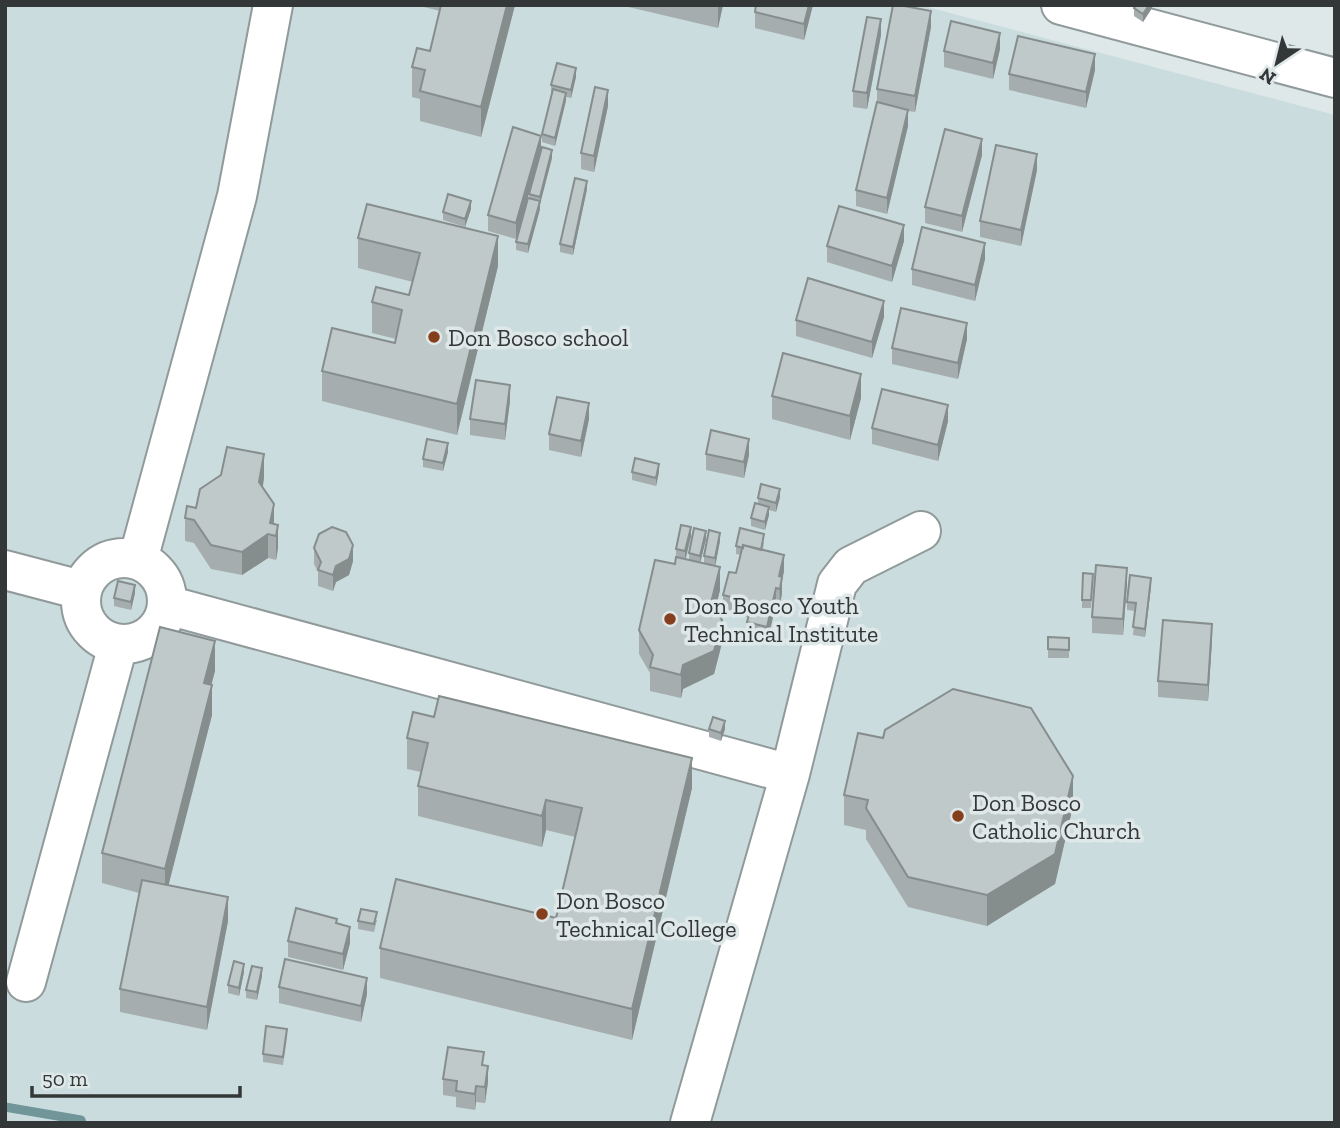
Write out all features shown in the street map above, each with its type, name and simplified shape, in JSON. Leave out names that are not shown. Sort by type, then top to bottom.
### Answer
[{"type":"street","points":[[138,560],[237,196],[273,5]]},
{"type":"street","points":[[1060,5],[1335,78]]},
{"type":"street","points":[[690,1123],[790,774],[837,584],[851,566],[921,531]]},
{"type":"street","points":[[120,557],[138,560],[151,567],[161,578],[167,605],[163,622],[152,636],[135,644],[118,645],[100,638],[87,625],[80,608],[81,590],[89,574],[103,562],[120,557]]},
{"type":"street","points":[[5,570],[81,590]]},
{"type":"street","points":[[167,605],[790,774]]},
{"type":"street","points":[[26,982],[118,645]]},
{"type":"shaded area","name":"Don Bosco Youth Technical Institute","points":[[5,5],[920,5],[1335,115],[1335,1123],[5,1123]]},
{"type":"building","points":[[441,5],[507,5],[481,107],[420,91],[425,70],[412,67],[417,48],[430,51]]},
{"type":"building","points":[[756,5],[809,5],[804,24],[755,12]]},
{"type":"building","points":[[893,5],[931,11],[915,96],[877,89]]},
{"type":"building","points":[[1136,5],[1149,5],[1143,14],[1134,8]]},
{"type":"building","points":[[867,17],[881,19],[867,93],[853,91]]},
{"type":"building","points":[[951,21],[1000,33],[993,63],[944,51]]},
{"type":"building","points":[[1018,36],[1095,54],[1086,92],[1009,74]]},
{"type":"building","points":[[557,63],[576,68],[571,90],[551,85]]},
{"type":"building","points":[[595,87],[608,90],[594,156],[581,153]]},
{"type":"building","points":[[553,89],[566,93],[555,138],[542,134]]},
{"type":"building","points":[[877,102],[908,110],[887,198],[856,190]]},
{"type":"building","points":[[513,127],[541,136],[516,223],[488,215]]},
{"type":"building","points":[[945,129],[982,139],[962,216],[925,207]]},
{"type":"building","points":[[996,145],[1037,154],[1021,230],[980,221]]},
{"type":"building","points":[[542,147],[552,150],[540,197],[529,194]]},
{"type":"building","points":[[575,178],[587,181],[573,247],[560,244]]},
{"type":"building","points":[[448,194],[471,201],[465,219],[443,212]]},
{"type":"building","points":[[528,198],[540,201],[528,244],[516,242]]},
{"type":"building","name":"Don Bosco school","points":[[367,204],[498,236],[457,404],[322,371],[332,328],[395,343],[402,310],[372,302],[376,287],[409,295],[420,253],[358,238]]},
{"type":"building","points":[[839,206],[904,225],[892,266],[827,246]]},
{"type":"building","points":[[922,227],[985,243],[975,285],[912,269]]},
{"type":"building","points":[[808,278],[884,301],[872,342],[796,320]]},
{"type":"building","points":[[901,308],[967,323],[958,363],[892,348]]},
{"type":"building","points":[[783,353],[861,374],[850,416],[772,396]]},
{"type":"building","points":[[476,380],[510,385],[505,424],[470,419]]},
{"type":"building","points":[[882,389],[948,405],[938,445],[872,428]]},
{"type":"building","points":[[557,397],[589,403],[581,441],[549,434]]},
{"type":"building","points":[[711,430],[749,439],[744,462],[706,454]]},
{"type":"building","points":[[427,439],[448,443],[443,463],[423,459]]},
{"type":"building","points":[[227,447],[264,454],[259,482],[274,504],[270,523],[278,525],[276,536],[268,534],[242,552],[211,545],[194,520],[185,518],[187,506],[196,508],[200,489],[221,475]]},
{"type":"building","points":[[635,458],[659,464],[656,478],[632,472]]},
{"type":"building","points":[[761,484],[780,489],[776,503],[758,498]]},
{"type":"building","points":[[755,503],[769,507],[765,522],[751,518]]},
{"type":"building","points":[[681,525],[691,527],[685,551],[676,549]]},
{"type":"building","points":[[332,527],[346,532],[353,545],[349,559],[336,566],[333,575],[318,570],[321,562],[314,548],[319,534]]},
{"type":"building","points":[[694,528],[706,531],[700,556],[689,553]]},
{"type":"building","points":[[740,528],[764,534],[761,550],[736,546]]},
{"type":"building","points":[[709,530],[720,533],[715,558],[704,556]]},
{"type":"building","points":[[743,545],[784,555],[779,576],[782,577],[780,589],[776,588],[767,627],[747,622],[752,602],[723,595],[729,572],[736,573]]},
{"type":"building","points":[[676,557],[720,567],[711,603],[722,620],[714,651],[683,665],[681,675],[650,667],[653,655],[639,630],[655,560],[675,564]]},
{"type":"building","points":[[1096,565],[1127,568],[1123,619],[1092,617]]},
{"type":"building","points":[[1083,573],[1093,574],[1091,600],[1082,600]]},
{"type":"building","points":[[1130,575],[1151,578],[1145,629],[1133,627],[1136,603],[1127,602]]},
{"type":"building","points":[[118,581],[135,585],[131,602],[114,598]]},
{"type":"building","points":[[1163,620],[1212,624],[1208,685],[1158,681]]},
{"type":"building","points":[[160,627],[215,641],[204,683],[212,685],[165,869],[102,853]]},
{"type":"building","points":[[1048,637],[1069,638],[1069,650],[1048,649]]},
{"type":"building","name":"Don Bosco Catholic Church","points":[[953,689],[1031,708],[1073,776],[1055,854],[987,895],[908,877],[866,808],[868,800],[844,795],[858,733],[883,738],[885,730]]},
{"type":"building","points":[[439,696],[692,758],[632,1009],[380,948],[396,879],[556,918],[582,808],[546,800],[542,816],[418,786],[428,743],[407,738],[413,712],[434,717]]},
{"type":"building","points":[[713,717],[725,721],[721,733],[709,729]]},
{"type":"building","points":[[142,880],[228,897],[207,1007],[120,989]]},
{"type":"building","points":[[296,908],[337,919],[336,923],[350,927],[343,954],[288,941]]},
{"type":"building","points":[[361,909],[377,912],[374,924],[358,921]]},
{"type":"building","points":[[285,959],[367,978],[361,1006],[279,987]]},
{"type":"building","points":[[234,961],[244,964],[239,988],[228,985]]},
{"type":"building","points":[[252,966],[262,968],[257,992],[246,990]]},
{"type":"building","points":[[266,1026],[287,1029],[283,1057],[263,1054]]},
{"type":"building","points":[[448,1047],[484,1052],[482,1065],[488,1066],[485,1087],[476,1086],[475,1094],[456,1091],[457,1081],[443,1079]]},
{"type":"waterway","points":[[5,1107],[81,1120],[82,1123]]},
{"type":"place","name":"Don Bosco school","points":[[434,337]]},
{"type":"place","name":"Don Bosco Youth Technical Institute","points":[[670,619]]},
{"type":"place","name":"Don Bosco Catholic Church","points":[[958,816]]},
{"type":"place","name":"Don Bosco Technical College","points":[[542,914]]}]
